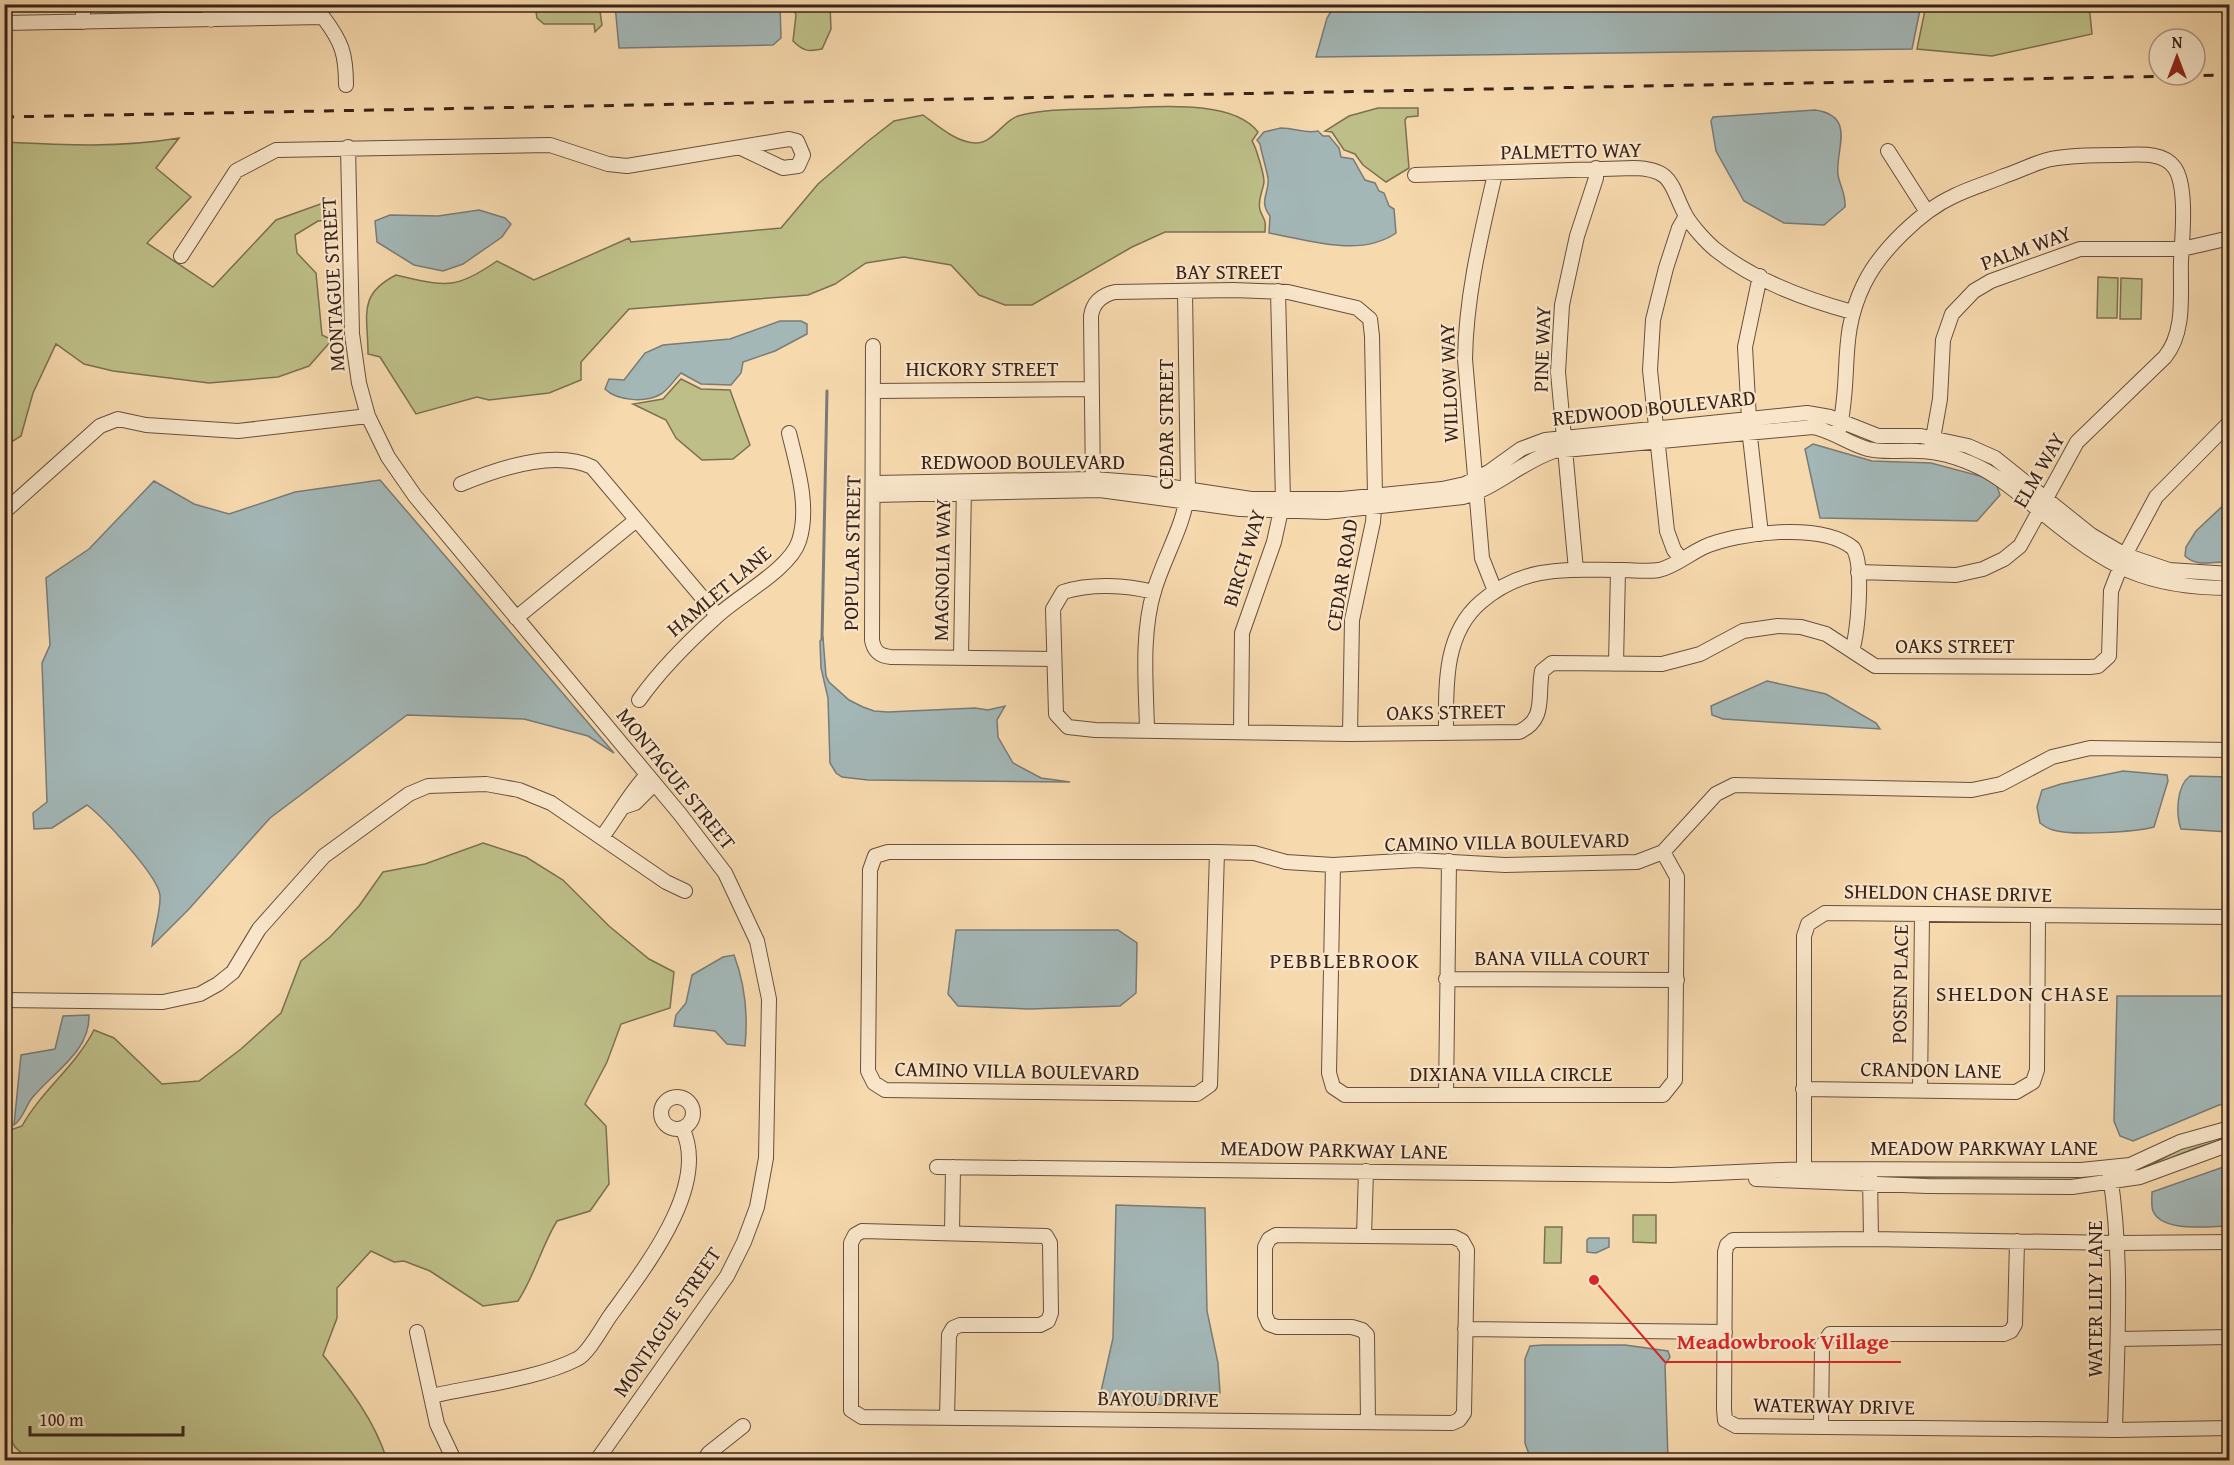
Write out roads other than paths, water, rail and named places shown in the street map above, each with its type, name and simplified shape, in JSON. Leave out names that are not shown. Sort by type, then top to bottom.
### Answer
[{"type":"street","points":[[83,4],[83,22]]},
{"type":"street","points":[[207,4],[211,20]]},
{"type":"street","points":[[4,23],[211,20],[327,11],[346,56],[346,85]]},
{"type":"street","points":[[181,256],[236,171],[276,150],[550,145],[608,164],[627,166],[743,149]]},
{"type":"street","name":"MONTAGUE STREET","points":[[348,147],[352,334],[359,383],[368,416],[388,458],[415,496],[725,873],[757,941],[768,999],[766,1158],[757,1207],[744,1242],[727,1276],[597,1461]]},
{"type":"street","points":[[1888,151],[1927,212]]},
{"type":"street","name":"ELM WAY","points":[[1837,435],[1846,386],[1846,346],[1852,312],[1865,282],[1881,257],[1927,212],[1952,196],[2049,159],[2077,155],[2156,156],[2173,165],[2181,181],[2182,249],[2180,321],[2173,345],[2165,357],[2077,442],[2020,546],[2004,559],[1983,569],[1956,575],[1858,572]]},
{"type":"street","name":"PALMETTO WAY","points":[[1415,175],[1495,174],[1596,168],[1643,168],[1662,173],[1675,188],[1686,216],[1715,250],[1805,299],[1852,312]]},
{"type":"street","name":"PINE WAY","points":[[1576,570],[1558,372],[1562,305],[1577,236],[1596,178],[1596,168]]},
{"type":"street","name":"WILLOW WAY","points":[[1495,174],[1475,257],[1465,330],[1466,380],[1482,558],[1495,591]]},
{"type":"street","points":[[1681,559],[1669,540],[1650,370],[1653,320],[1666,268],[1679,228],[1686,216]]},
{"type":"street","name":"PALM WAY","points":[[1931,452],[1940,399],[1942,340],[1952,314],[1974,291],[1991,281],[2080,249],[2182,249],[2229,238]]},
{"type":"street","points":[[1760,276],[1745,347],[1749,426],[1761,534]]},
{"type":"street","name":"BAY STREET","points":[[1093,484],[1091,316],[1098,301],[1115,292],[1278,291],[1349,305],[1363,311],[1370,320],[1375,501]]},
{"type":"street","name":"BIRCH WAY","points":[[1241,730],[1242,633],[1274,542],[1282,506],[1278,291]]},
{"type":"street","name":"CEDAR STREET","points":[[1147,729],[1147,634],[1154,592],[1188,496],[1185,292]]},
{"type":"street","name":"POPULAR STREET","points":[[873,346],[872,640],[874,649],[880,655],[891,657],[1054,659]]},
{"type":"street","name":"HICKORY STREET","points":[[873,391],[1091,389]]},
{"type":"street","name":"REDWOOD BOULEVARD","points":[[1749,426],[1807,413],[1841,421],[1878,436],[1933,437],[1968,446],[1995,459],[2043,505]]},
{"type":"street","points":[[4,512],[100,426],[118,419],[146,424],[238,431],[368,416]]},
{"type":"street","name":"OAKS STREET","points":[[1154,592],[1137,587],[1078,587],[1064,592],[1053,609],[1055,708],[1064,724],[1078,729],[1241,730],[1350,734],[1519,732],[1530,725],[1539,713],[1541,678],[1548,665],[1562,662],[1662,664],[1700,654],[1743,632],[1767,626],[1791,626],[1813,630],[1836,639],[1875,666],[2098,666],[2109,656],[2111,591],[2122,561],[2156,497],[2229,422]]},
{"type":"street","name":"REDWOOD BOULEVARD","points":[[874,489],[1146,483],[1188,496],[1282,506],[1375,501],[1442,489],[1476,487],[1521,450],[1545,440],[1565,443],[1749,426],[1803,427],[1822,429],[1866,448],[1880,451],[1931,452],[1977,466],[2091,535],[2134,574],[2170,584],[2229,588]]},
{"type":"street","name":"HAMLET LANE","points":[[639,700],[661,668],[717,615],[791,557],[800,541],[801,481],[789,433]]},
{"type":"street","points":[[461,484],[502,468],[571,460],[584,463],[599,474],[635,521],[717,615]]},
{"type":"street","name":"MAGNOLIA WAY","points":[[961,657],[964,488]]},
{"type":"street","name":"CEDAR ROAD","points":[[1350,734],[1352,620],[1375,501]]},
{"type":"street","points":[[516,618],[635,521]]},
{"type":"street","points":[[1446,733],[1448,674],[1452,647],[1467,616],[1495,591],[1550,569],[1659,570],[1712,544],[1761,534],[1812,535],[1846,542],[1856,551],[1858,572],[1857,635],[1852,651]]},
{"type":"street","name":"REDWOOD BOULEVARD","points":[[2122,561],[2169,570],[2229,574]]},
{"type":"street","points":[[1616,664],[1618,570]]},
{"type":"street","points":[[1663,852],[1716,794],[1734,785],[1972,790],[2001,784],[2052,758],[2090,748],[2229,750]]},
{"type":"street","points":[[602,837],[626,806],[635,803],[650,780]]},
{"type":"street","points":[[4,1000],[163,1002],[200,994],[233,972],[259,929],[324,856],[409,794],[428,786],[486,784],[519,790],[551,803],[666,882],[685,891]]},
{"type":"street","name":"CAMINO VILLA BOULEVARD","points":[[1216,852],[1212,1070],[1210,1085],[1197,1094],[885,1090],[874,1083],[868,1071],[870,870],[875,856],[888,852],[1216,852],[1254,853],[1286,862],[1333,865],[1449,861],[1505,865],[1624,863],[1650,858],[1663,852]]},
{"type":"street","name":"DIXIANA VILLA CIRCLE","points":[[1333,865],[1329,1073],[1333,1087],[1345,1095],[1663,1095],[1675,1080],[1677,877],[1663,852]]},
{"type":"street","points":[[1446,1095],[1449,861]]},
{"type":"street","name":"SHELDON CHASE DRIVE","points":[[1804,1169],[1804,936],[1808,924],[1825,913],[2229,917]]},
{"type":"street","name":"POSEN PLACE","points":[[1920,1091],[1922,914]]},
{"type":"street","name":"CRANDON LANE","points":[[1803,1089],[2016,1092],[2033,1082],[2037,1070],[2038,915]]},
{"type":"street","name":"BANA VILLA COURT","points":[[1446,979],[1677,980]]},
{"type":"street","points":[[432,1396],[550,1369],[580,1358],[664,1239],[689,1169],[690,1149],[682,1128]]},
{"type":"street","name":"MEADOW PARKWAY LANE","points":[[1731,1174],[1751,1179],[1870,1177],[2072,1187],[2111,1176],[2180,1142],[2229,1128]]},
{"type":"street","name":"MEADOW PARKWAY LANE","points":[[2111,1176],[2140,1177],[2229,1144]]},
{"type":"street","name":"MEADOW PARKWAY LANE","points":[[937,1167],[1731,1174],[1804,1169],[1870,1177]]},
{"type":"street","points":[[952,1233],[953,1167]]},
{"type":"street","points":[[1364,1236],[1366,1171]]},
{"type":"street","name":"WATER LILY LANE","points":[[2111,1176],[2117,1212],[2118,1339],[2115,1430]]},
{"type":"street","points":[[1870,1177],[1870,1239]]},
{"type":"street","name":"BAYOU DRIVE","points":[[947,1418],[949,1335],[953,1328],[960,1325],[1040,1325],[1048,1321],[1051,1313],[1050,1243],[1046,1236],[862,1231],[855,1235],[851,1243],[851,1410],[862,1417],[947,1418],[1368,1422],[1452,1423],[1459,1420],[1464,1413],[1467,1250],[1462,1241],[1454,1238],[1276,1235],[1269,1239],[1265,1247],[1265,1315],[1269,1324],[1277,1327],[1352,1328],[1365,1332],[1369,1342],[1368,1422]]},
{"type":"street","name":"WATERWAY DRIVE","points":[[2229,1242],[1737,1239],[1729,1242],[1725,1252],[1724,1409],[1728,1422],[1736,1426],[2115,1430],[2229,1428]]},
{"type":"street","points":[[1821,1426],[1822,1346],[1830,1334],[2004,1334],[2011,1331],[2015,1324],[2017,1241]]},
{"type":"street","points":[[1465,1329],[1725,1332]]},
{"type":"street","points":[[417,1332],[437,1424],[454,1461]]},
{"type":"street","points":[[2118,1339],[2229,1337]]},
{"type":"street","points":[[704,1461],[709,1453],[743,1426]]},
{"type":"waterway","points":[[822,639],[827,391]]},
{"type":"railway","points":[[4,117],[2230,75]]},
{"type":"place","name":"Meadowbrook Village","points":[[1594,1280]]},
{"type":"district","name":"PEBBLEBROOK","points":[[1345,960]]},
{"type":"district","name":"SHELDON CHASE","points":[[2023,993]]}]
